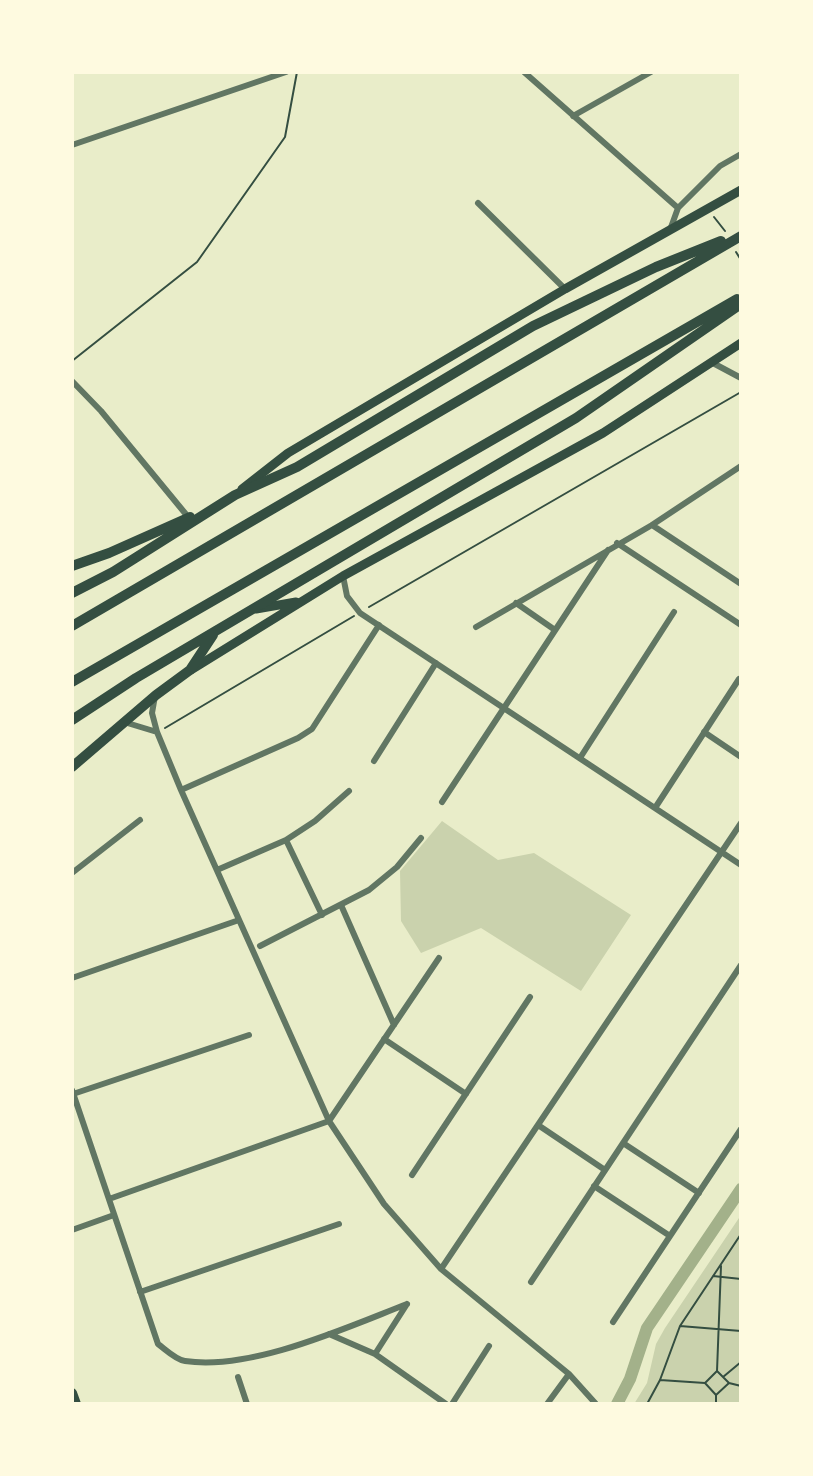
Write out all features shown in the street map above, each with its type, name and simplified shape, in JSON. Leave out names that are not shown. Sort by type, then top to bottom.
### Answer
[{"type":"main road","points":[[72,593],[113,572],[215,508],[288,453],[741,189]]},
{"type":"main road","points":[[235,495],[297,467],[533,326],[656,267],[741,235]]},
{"type":"main road","points":[[72,626],[741,235]]},
{"type":"main road","points":[[72,682],[577,389],[741,297]]},
{"type":"main road","points":[[72,720],[136,678],[576,418],[741,304]]},
{"type":"main road","points":[[72,767],[156,695],[190,670],[343,576],[603,433],[741,343]]},
{"type":"main road","points":[[72,566],[109,553],[215,508]]},
{"type":"main road","points":[[255,609],[301,602]]},
{"type":"main road","points":[[190,670],[214,633]]},
{"type":"main road","points":[[72,1393],[76,1404]]},
{"type":"street","points":[[72,145],[286,72]]},
{"type":"street","points":[[524,72],[678,208]]},
{"type":"street","points":[[573,116],[651,72]]},
{"type":"street","points":[[670,231],[678,208],[720,166],[741,154]]},
{"type":"street","points":[[478,203],[565,290]]},
{"type":"street","points":[[710,362],[741,378]]},
{"type":"street","points":[[72,381],[101,411],[189,518]]},
{"type":"street","points":[[476,627],[610,547],[652,525],[741,466]]},
{"type":"street","points":[[652,525],[741,584]]},
{"type":"street","points":[[617,543],[741,625]]},
{"type":"street","points":[[442,802],[610,547]]},
{"type":"street","points":[[343,576],[347,596],[360,613],[741,865]]},
{"type":"street","points":[[516,603],[555,630]]},
{"type":"street","points":[[580,758],[674,612]]},
{"type":"street","points":[[181,790],[298,738],[312,729],[379,625]]},
{"type":"street","points":[[374,761],[436,663]]},
{"type":"street","points":[[655,808],[739,679]]},
{"type":"street","points":[[156,695],[152,713],[157,732],[329,1121],[384,1204],[441,1269],[569,1374],[596,1404]]},
{"type":"street","points":[[124,722],[157,732]]},
{"type":"street","points":[[704,732],[741,757]]},
{"type":"street","points":[[217,870],[286,840],[315,821],[349,790]]},
{"type":"street","points":[[72,873],[140,820]]},
{"type":"street","points":[[441,1269],[741,823]]},
{"type":"street","points":[[260,946],[369,891],[397,867],[421,838]]},
{"type":"street","points":[[286,840],[322,915]]},
{"type":"street","points":[[341,905],[394,1025]]},
{"type":"street","points":[[72,978],[239,920]]},
{"type":"street","points":[[109,1199],[329,1121],[439,958]]},
{"type":"street","points":[[531,1281],[741,965]]},
{"type":"street","points":[[412,1175],[530,997]]},
{"type":"street","points":[[249,1035],[73,1097],[158,1344],[183,1361],[247,1359],[329,1334],[407,1305],[375,1354]]},
{"type":"street","points":[[384,1039],[466,1094]]},
{"type":"street","points":[[538,1125],[605,1170]]},
{"type":"street","points":[[613,1322],[741,1129]]},
{"type":"street","points":[[623,1143],[699,1193]]},
{"type":"street","points":[[594,1186],[670,1236]]},
{"type":"street","points":[[72,1230],[114,1215]]},
{"type":"street","points":[[140,1292],[339,1224]]},
{"type":"street","points":[[329,1334],[375,1354],[446,1404]]},
{"type":"street","points":[[452,1404],[489,1346]]},
{"type":"street","points":[[547,1404],[569,1374]]},
{"type":"street","points":[[238,1377],[247,1404]]},
{"type":"path","points":[[72,361],[197,262],[285,137],[297,72]]},
{"type":"path","points":[[157,732],[741,392]]},
{"type":"path","points":[[647,1404],[660,1380],[680,1326],[741,1234]]},
{"type":"path","points":[[705,1383],[717,1371],[722,1264]]},
{"type":"path","points":[[713,1275],[741,1279]]},
{"type":"path","points":[[680,1326],[718,1331],[741,1331]]},
{"type":"path","points":[[723,1377],[741,1362]]},
{"type":"path","points":[[717,1371],[729,1383],[741,1386]]},
{"type":"path","points":[[660,1380],[705,1383],[716,1395],[716,1404]]},
{"type":"path","points":[[716,1395],[729,1383]]},
{"type":"green space","points":[[442,821],[498,860],[534,853],[631,915],[581,991],[481,928],[421,953],[401,921],[400,871]]},
{"type":"green space","points":[[741,1215],[741,1404],[634,1404],[647,1383],[656,1344],[665,1328]]},
{"type":"waterway","points":[[617,1404],[630,1379],[647,1328],[741,1189]]}]
